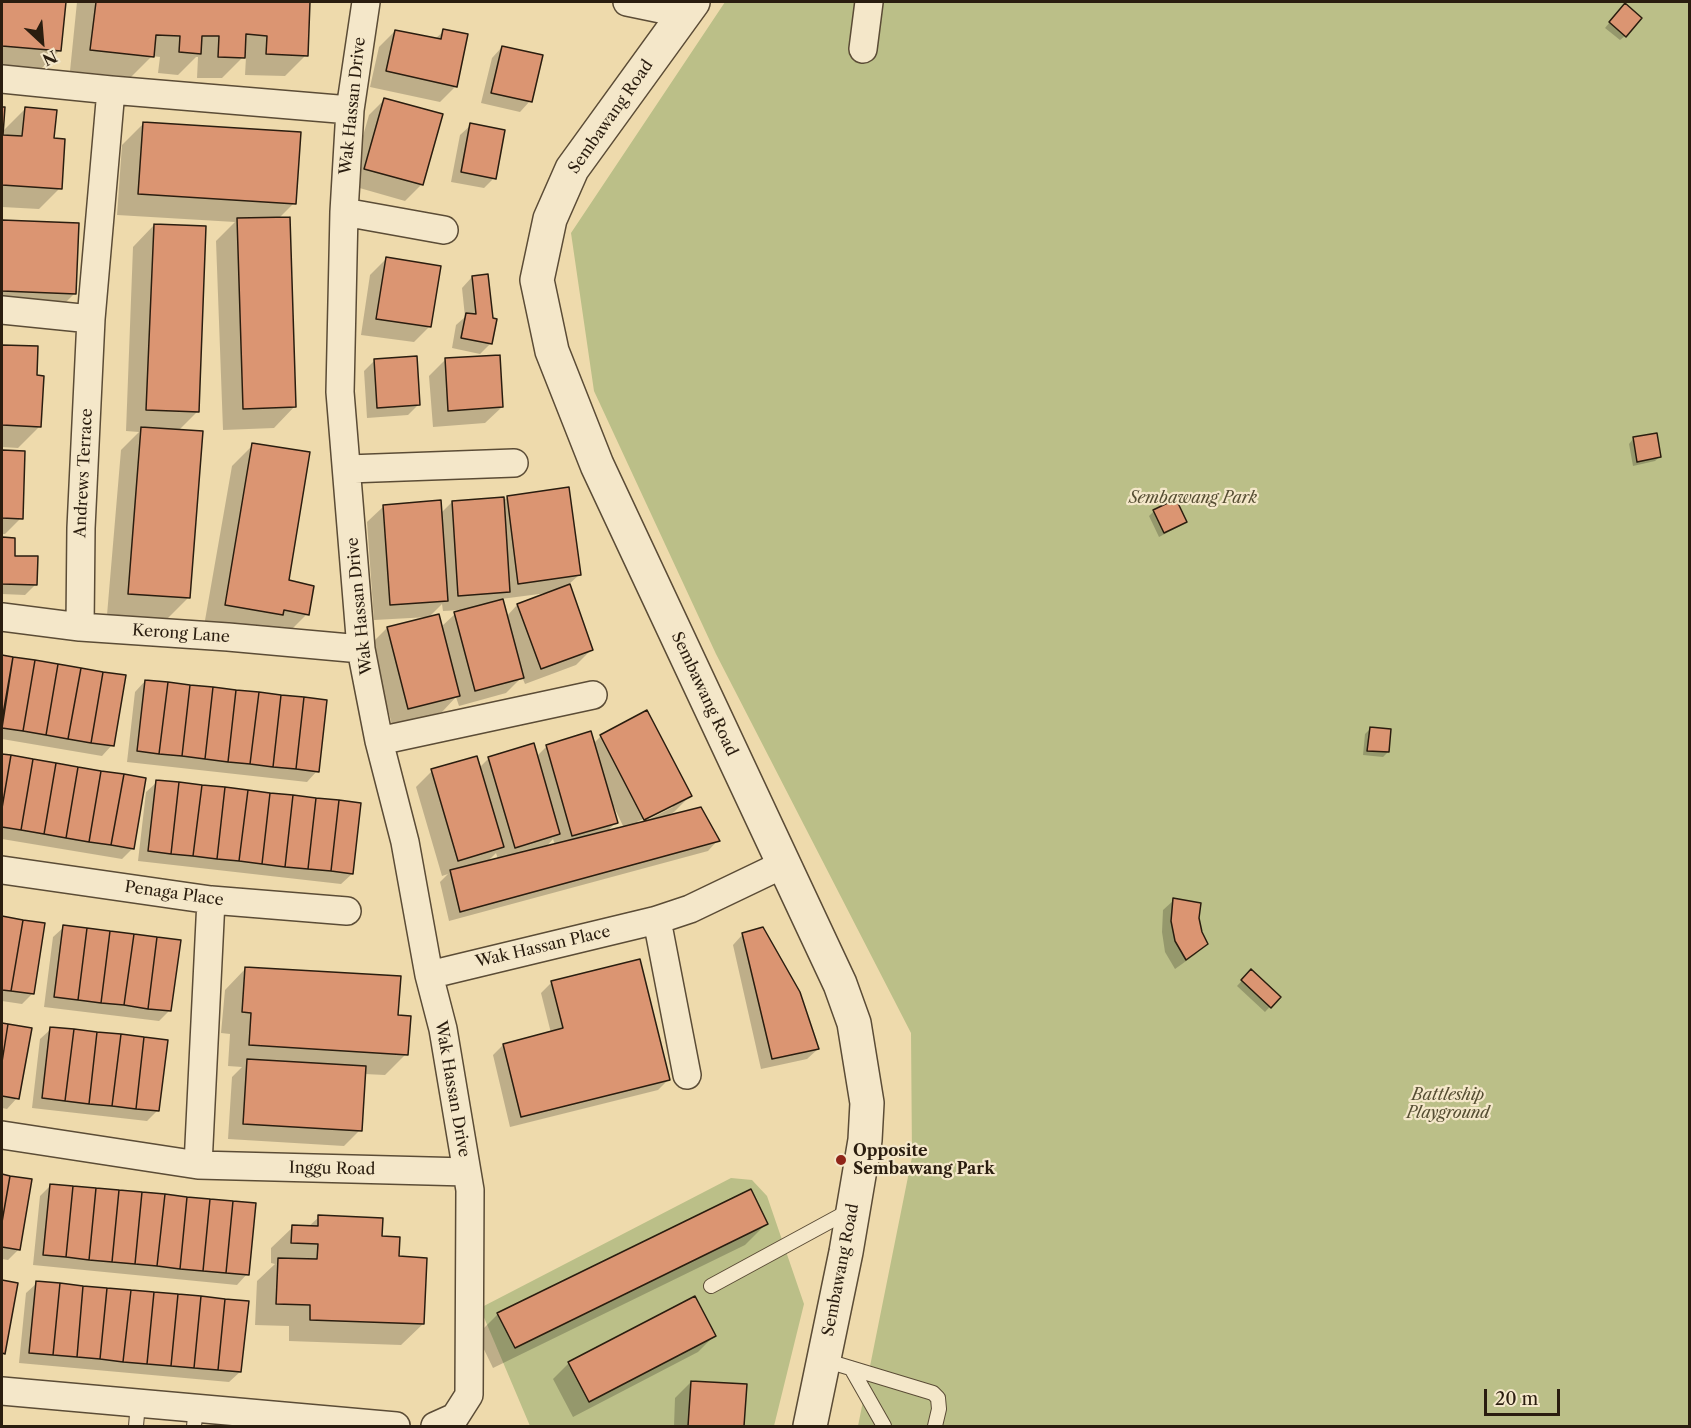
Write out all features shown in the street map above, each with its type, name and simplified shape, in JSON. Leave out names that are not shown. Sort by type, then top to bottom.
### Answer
[{"type":"street","name":"Wak Hassan Drive","points":[[366,2],[350,110],[344,212],[340,392],[362,649],[379,741],[405,842],[429,975],[442,1029],[470,1190],[469,1395],[455,1417],[435,1426]]},
{"type":"street","points":[[627,2],[689,8]]},
{"type":"street","points":[[863,49],[869,2]]},
{"type":"street","name":"Sembawang Road","points":[[689,8],[572,169],[550,219],[537,280],[552,351],[597,465],[840,984],[854,1023],[867,1103],[865,1140],[853,1209],[837,1364],[810,1426]]},
{"type":"street","points":[[2,79],[350,110]]},
{"type":"street","name":"Andrews Terrace","points":[[80,627],[81,528],[91,319],[111,90]]},
{"type":"street","points":[[344,212],[444,230]]},
{"type":"street","points":[[2,310],[91,319]]},
{"type":"street","points":[[348,469],[514,463]]},
{"type":"street","name":"Kerong Lane","points":[[2,617],[80,627],[362,649]]},
{"type":"street","points":[[379,741],[593,695]]},
{"type":"street","name":"Wak Hassan Place","points":[[429,975],[657,920],[690,909],[784,864]]},
{"type":"street","name":"Penaga Place","points":[[2,870],[211,900],[347,911]]},
{"type":"street","points":[[198,1165],[211,900]]},
{"type":"street","points":[[657,920],[687,1075]]},
{"type":"street","name":"Inggu Road","points":[[2,1135],[198,1165],[467,1172]]},
{"type":"street","points":[[2,1391],[137,1415],[396,1426]]},
{"type":"lane","points":[[711,1286],[853,1209]]},
{"type":"lane","points":[[837,1364],[884,1426]]},
{"type":"lane","points":[[837,1364],[933,1393],[938,1398],[939,1409],[934,1426]]},
{"type":"green space","name":"Sembawang Park","points":[[725,2],[1689,2],[1689,1426],[858,1426],[912,1157],[911,1033],[716,654],[594,391],[571,233]]},
{"type":"green space","points":[[731,1178],[752,1180],[767,1196],[804,1304],[774,1426],[530,1426],[480,1308]]},
{"type":"building","points":[[2,2],[66,2],[61,51],[2,46]]},
{"type":"building","points":[[96,2],[310,2],[308,56],[266,54],[267,36],[246,34],[245,58],[218,57],[219,36],[202,36],[201,54],[179,52],[180,36],[156,35],[154,57],[90,50]]},
{"type":"building","points":[[1625,3],[1642,18],[1626,37],[1609,22]]},
{"type":"building","points":[[443,29],[468,34],[457,87],[386,71],[395,30],[441,39]]},
{"type":"building","points":[[502,46],[543,55],[532,102],[491,93]]},
{"type":"building","points":[[384,98],[443,114],[423,185],[364,169]]},
{"type":"building","points":[[2,107],[5,107],[3,135],[22,136],[25,107],[57,110],[54,138],[65,139],[62,189],[2,185]]},
{"type":"building","points":[[143,122],[301,132],[296,204],[138,194]]},
{"type":"building","points":[[470,123],[505,130],[496,179],[461,172]]},
{"type":"building","points":[[290,217],[296,407],[243,409],[237,218]]},
{"type":"building","points":[[2,220],[79,223],[76,294],[2,291]]},
{"type":"building","points":[[154,224],[206,226],[199,412],[146,410]]},
{"type":"building","points":[[386,257],[441,266],[431,327],[376,319]]},
{"type":"building","points":[[488,274],[493,318],[497,319],[492,344],[461,338],[466,313],[476,314],[472,276]]},
{"type":"building","points":[[2,345],[38,346],[37,375],[44,376],[41,427],[2,425]]},
{"type":"building","points":[[500,355],[503,407],[448,411],[445,358]]},
{"type":"building","points":[[417,356],[420,405],[377,408],[374,359]]},
{"type":"building","points":[[141,427],[203,431],[190,598],[128,594]]},
{"type":"building","points":[[1657,433],[1661,457],[1637,462],[1633,437]]},
{"type":"building","points":[[252,443],[310,452],[289,580],[314,586],[309,615],[284,610],[283,615],[225,605]]},
{"type":"building","points":[[2,450],[25,451],[23,519],[2,518]]},
{"type":"building","points":[[569,487],[581,575],[518,584],[507,496]]},
{"type":"building","points":[[504,497],[510,592],[458,596],[452,501]]},
{"type":"building","points":[[1176,499],[1187,522],[1164,533],[1153,510]]},
{"type":"building","points":[[441,500],[448,601],[390,605],[383,505]]},
{"type":"building","points":[[2,537],[15,538],[15,556],[38,556],[37,585],[2,584]]},
{"type":"building","points":[[570,584],[593,650],[541,669],[517,604]]},
{"type":"building","points":[[503,599],[524,678],[475,691],[454,612]]},
{"type":"building","points":[[439,614],[460,696],[408,709],[387,627]]},
{"type":"building","points":[[2,655],[13,657],[2,720]]},
{"type":"building","points":[[13,657],[35,660],[23,731],[2,728]]},
{"type":"building","points":[[35,660],[58,664],[46,735],[23,731]]},
{"type":"building","points":[[58,664],[81,668],[68,739],[46,735]]},
{"type":"building","points":[[81,668],[103,672],[91,743],[68,739]]},
{"type":"building","points":[[103,672],[126,675],[114,746],[91,743]]},
{"type":"building","points":[[145,680],[168,682],[159,754],[137,751]]},
{"type":"building","points":[[168,682],[190,685],[182,756],[159,754]]},
{"type":"building","points":[[190,685],[213,687],[205,759],[182,756]]},
{"type":"building","points":[[213,687],[236,690],[228,762],[205,759]]},
{"type":"building","points":[[236,690],[259,692],[250,764],[228,762]]},
{"type":"building","points":[[259,692],[281,695],[273,767],[250,764]]},
{"type":"building","points":[[281,695],[304,697],[296,769],[273,767]]},
{"type":"building","points":[[304,697],[327,700],[319,772],[296,769]]},
{"type":"building","points":[[647,710],[692,796],[644,820],[600,735]]},
{"type":"building","points":[[1370,727],[1391,729],[1389,752],[1367,751]]},
{"type":"building","points":[[591,731],[618,823],[572,836],[546,745]]},
{"type":"building","points":[[534,743],[560,834],[515,848],[488,757]]},
{"type":"building","points":[[2,754],[11,755],[2,808]]},
{"type":"building","points":[[11,755],[33,759],[21,830],[2,827],[2,808]]},
{"type":"building","points":[[477,756],[504,847],[458,861],[431,769]]},
{"type":"building","points":[[33,759],[56,763],[44,834],[21,830]]},
{"type":"building","points":[[56,763],[78,767],[66,838],[44,834]]},
{"type":"building","points":[[78,767],[101,771],[89,842],[66,838]]},
{"type":"building","points":[[101,771],[124,774],[111,845],[89,842]]},
{"type":"building","points":[[124,774],[146,778],[134,849],[111,845]]},
{"type":"building","points":[[156,780],[179,782],[171,854],[148,851]]},
{"type":"building","points":[[179,782],[202,785],[193,856],[171,854]]},
{"type":"building","points":[[202,785],[225,787],[217,859],[193,856]]},
{"type":"building","points":[[225,787],[248,790],[239,861],[217,859]]},
{"type":"building","points":[[248,790],[270,793],[262,864],[239,861]]},
{"type":"building","points":[[270,793],[293,795],[285,867],[262,864]]},
{"type":"building","points":[[293,795],[316,798],[308,869],[285,867]]},
{"type":"building","points":[[316,798],[339,800],[331,871],[308,869]]},
{"type":"building","points":[[339,800],[361,803],[353,874],[331,871]]},
{"type":"building","points":[[701,807],[720,841],[460,912],[450,870]]},
{"type":"building","points":[[1173,898],[1201,903],[1199,918],[1208,944],[1186,960],[1175,941],[1171,921]]},
{"type":"building","points":[[2,916],[23,920],[11,991],[2,990]]},
{"type":"building","points":[[23,920],[45,923],[34,994],[11,991]]},
{"type":"building","points":[[63,925],[87,928],[78,1000],[54,997]]},
{"type":"building","points":[[763,927],[800,992],[819,1049],[772,1059],[742,933]]},
{"type":"building","points":[[87,928],[110,931],[101,1003],[78,1000]]},
{"type":"building","points":[[110,931],[134,934],[124,1005],[101,1003]]},
{"type":"building","points":[[134,934],[157,937],[148,1009],[124,1005]]},
{"type":"building","points":[[157,937],[181,940],[171,1011],[148,1009]]},
{"type":"building","points":[[640,959],[670,1080],[521,1117],[503,1044],[563,1028],[551,981]]},
{"type":"building","points":[[245,967],[401,976],[398,1015],[411,1016],[408,1055],[249,1045],[251,1013],[242,1012]]},
{"type":"building","points":[[1251,969],[1281,997],[1271,1008],[1241,980]]},
{"type":"building","points":[[2,1023],[8,1024],[2,1062]]},
{"type":"building","points":[[8,1024],[32,1028],[19,1099],[2,1096],[2,1062]]},
{"type":"building","points":[[50,1027],[74,1029],[65,1101],[42,1098]]},
{"type":"building","points":[[74,1029],[97,1032],[89,1104],[65,1101]]},
{"type":"building","points":[[97,1032],[121,1034],[112,1106],[89,1104]]},
{"type":"building","points":[[121,1034],[144,1037],[136,1109],[112,1106]]},
{"type":"building","points":[[144,1037],[168,1040],[159,1111],[136,1109]]},
{"type":"building","points":[[247,1059],[366,1066],[362,1131],[243,1124]]},
{"type":"building","points":[[2,1174],[10,1176],[2,1222]]},
{"type":"building","points":[[10,1176],[32,1179],[20,1250],[2,1247],[2,1222]]},
{"type":"building","points":[[50,1184],[73,1186],[66,1257],[43,1255]]},
{"type":"building","points":[[73,1186],[96,1188],[89,1260],[66,1257]]},
{"type":"building","points":[[96,1188],[119,1190],[112,1262],[89,1260]]},
{"type":"building","points":[[751,1189],[768,1224],[515,1348],[497,1313]]},
{"type":"building","points":[[119,1190],[142,1192],[135,1264],[112,1262]]},
{"type":"building","points":[[142,1192],[165,1194],[157,1266],[135,1264]]},
{"type":"building","points":[[165,1194],[187,1197],[180,1269],[157,1266]]},
{"type":"building","points":[[187,1197],[210,1199],[203,1271],[180,1269]]},
{"type":"building","points":[[210,1199],[233,1201],[226,1273],[203,1271]]},
{"type":"building","points":[[233,1201],[256,1203],[249,1275],[226,1273]]},
{"type":"building","points":[[318,1215],[383,1218],[382,1236],[400,1237],[399,1256],[427,1258],[424,1324],[310,1320],[310,1305],[276,1304],[278,1258],[317,1259],[318,1244],[291,1243],[292,1225],[318,1226]]},
{"type":"building","points":[[2,1280],[18,1283],[5,1354],[2,1353]]},
{"type":"building","points":[[36,1281],[60,1283],[53,1355],[29,1353]]},
{"type":"building","points":[[60,1283],[83,1286],[77,1357],[53,1355]]},
{"type":"building","points":[[83,1286],[107,1288],[100,1359],[77,1357]]},
{"type":"building","points":[[107,1288],[131,1290],[123,1362],[100,1359]]},
{"type":"building","points":[[131,1290],[154,1292],[147,1364],[123,1362]]},
{"type":"building","points":[[154,1292],[178,1294],[171,1366],[147,1364]]},
{"type":"building","points":[[178,1294],[201,1296],[194,1368],[171,1366]]},
{"type":"building","points":[[201,1296],[225,1299],[218,1370],[194,1368]]},
{"type":"building","points":[[695,1296],[716,1336],[589,1402],[568,1362]]},
{"type":"building","points":[[225,1299],[249,1301],[241,1372],[218,1370]]},
{"type":"building","points":[[691,1381],[747,1384],[744,1426],[688,1426]]},
{"type":"place","name":"Opposite Sembawang Park","points":[[841,1160]]},
{"type":"park label","name":"Battleship Playground","points":[[1448,1104]]}]
